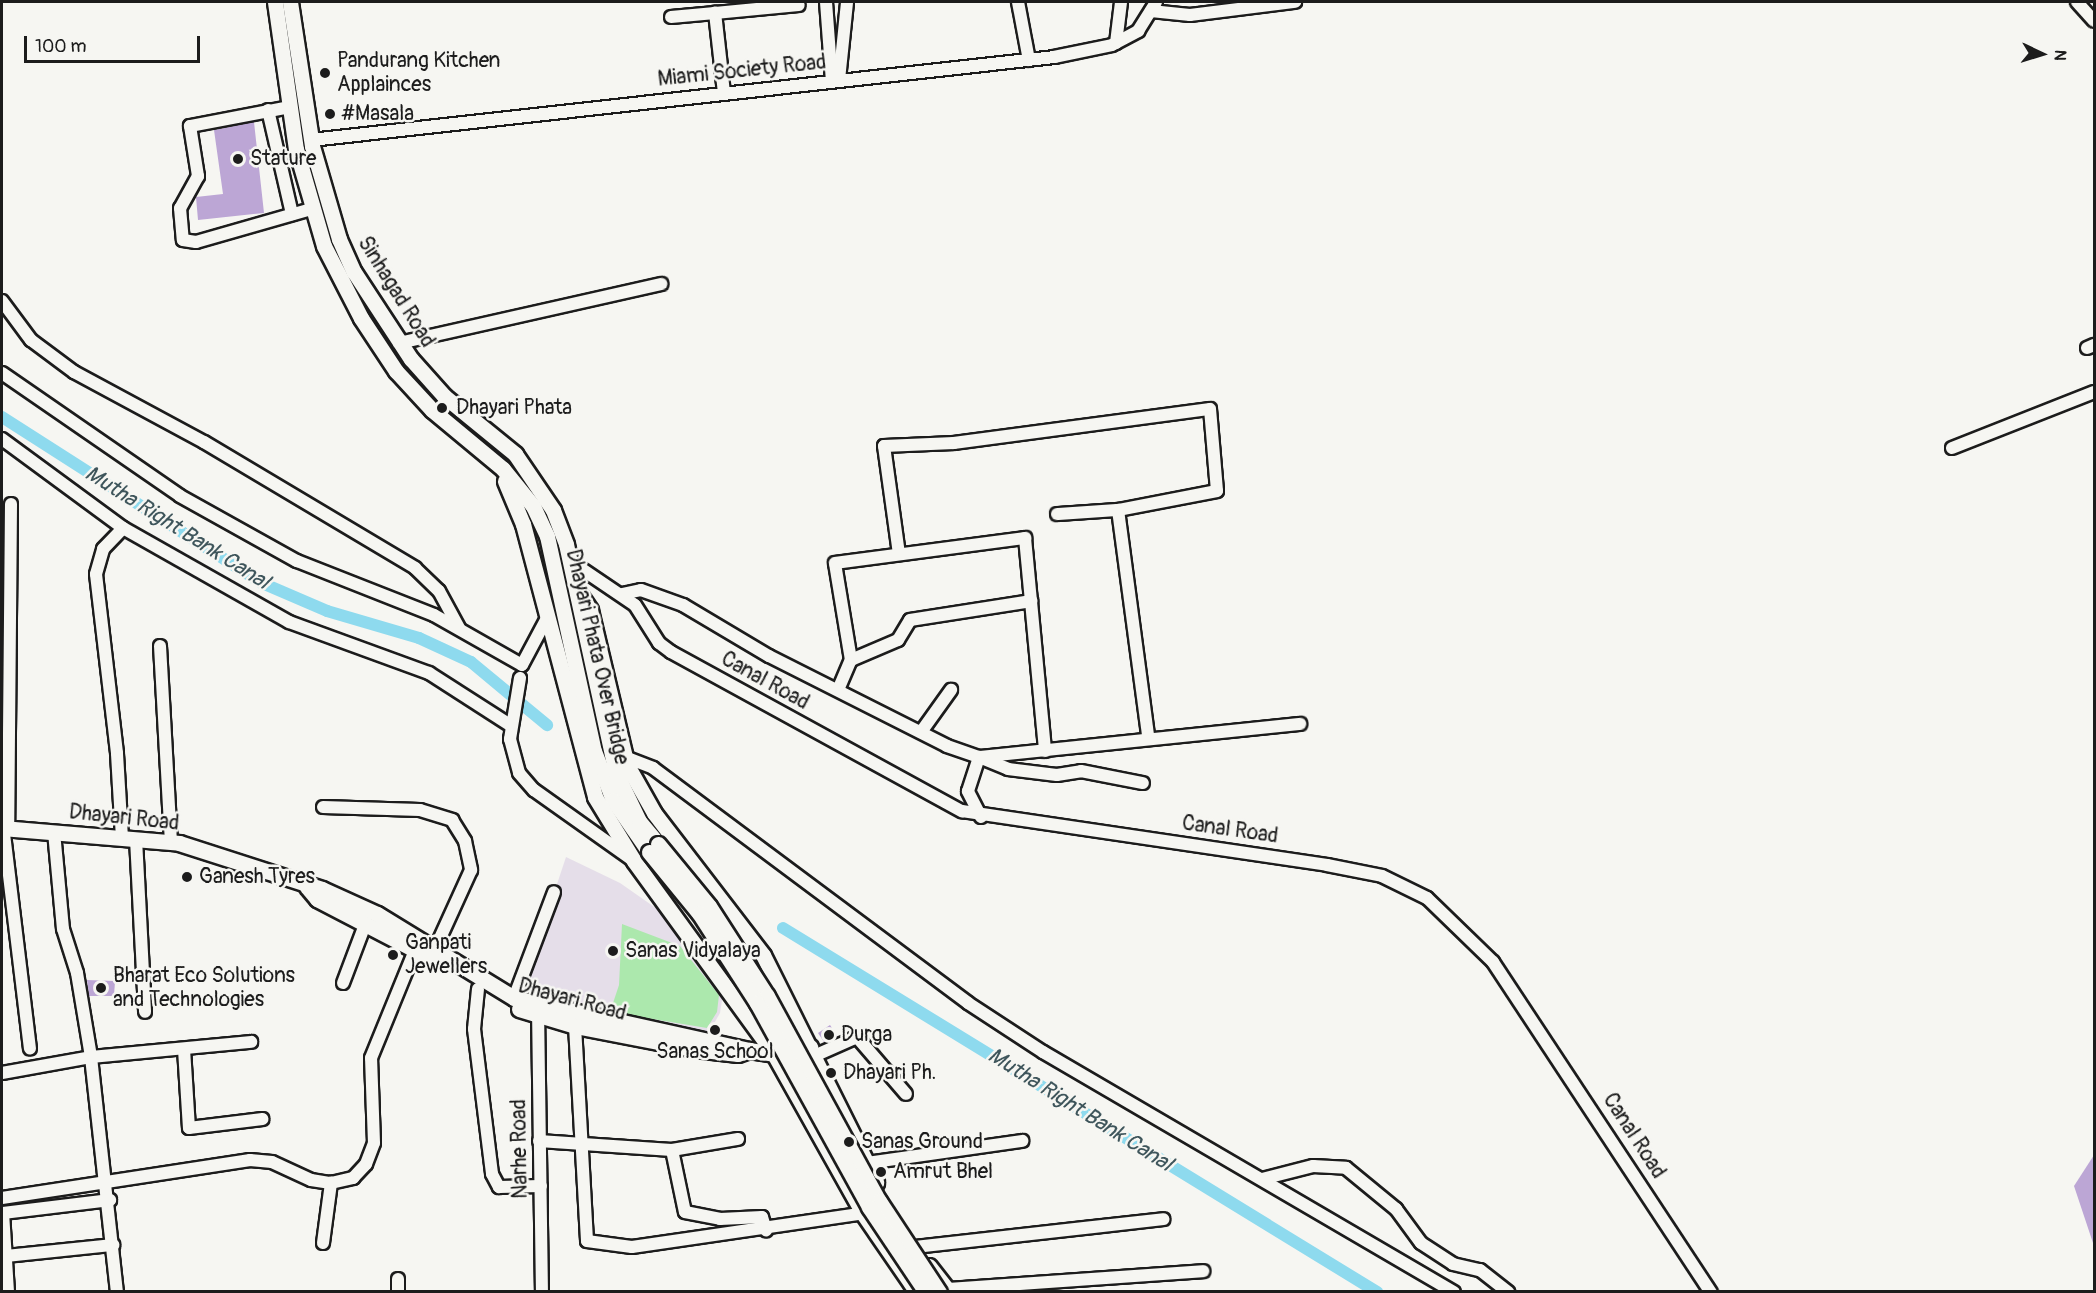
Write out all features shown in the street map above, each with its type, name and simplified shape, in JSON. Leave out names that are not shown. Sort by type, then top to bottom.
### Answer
[{"type":"main road","name":"Sinhagad Road","points":[[275,2],[290,107],[311,209],[340,279],[396,371],[432,410],[492,460]]},
{"type":"main road","name":"Sinhagad Road","points":[[290,2],[311,140],[339,239],[399,343],[444,396],[515,454],[553,510],[570,561],[575,588]]},
{"type":"main road","points":[[492,460],[523,524],[595,796],[634,861],[774,1054],[864,1215],[916,1292]]},
{"type":"main road","name":"Dhayari Phata Over Bridge","points":[[492,460],[533,506],[547,536],[594,751],[613,800],[654,848],[709,906],[767,996],[879,1201],[945,1291]]},
{"type":"main road","points":[[575,588],[591,610],[625,757],[654,813],[763,955],[887,1203],[945,1291]]},
{"type":"main road","name":"Dhayari Phata Over Bridge","points":[[575,588],[616,773],[639,821],[654,848],[757,1003],[883,1231],[926,1292]]},
{"type":"main road","name":"Dhayari Road","points":[[5,828],[171,842],[307,887],[322,889],[418,943],[478,990],[575,1026],[694,1049],[738,1054],[749,1050]]},
{"type":"main road","name":"Dhayari Road","points":[[307,887],[317,899],[366,922],[435,949],[493,989],[538,1011],[774,1054],[812,1052]]},
{"type":"street","points":[[826,2],[836,80]]},
{"type":"street","points":[[1018,2],[1029,60]]},
{"type":"street","points":[[1116,43],[1121,2]]},
{"type":"street","points":[[1154,6],[1190,15],[1245,5],[1295,2]]},
{"type":"street","points":[[2076,2],[2094,21]]},
{"type":"street","points":[[671,17],[799,5]]},
{"type":"street","name":"Miami Society Road","points":[[311,140],[1029,60],[1116,43],[1138,31],[1154,6]]},
{"type":"street","points":[[827,17],[847,8]]},
{"type":"street","points":[[836,80],[847,8]]},
{"type":"street","points":[[715,13],[723,93]]},
{"type":"street","points":[[290,107],[190,126],[198,176],[180,208],[183,240],[196,242],[311,209]]},
{"type":"street","points":[[268,110],[292,214]]},
{"type":"street","points":[[399,343],[661,284]]},
{"type":"street","points":[[2,301],[31,340],[74,372],[204,442],[415,568],[438,591],[459,629]]},
{"type":"street","points":[[2,372],[180,496],[297,561],[434,615],[522,665],[547,618]]},
{"type":"street","points":[[1953,448],[2094,392]]},
{"type":"street","points":[[899,554],[884,446],[954,442],[1210,409],[1218,491],[1118,510],[1057,514]]},
{"type":"street","points":[[2,439],[123,528],[289,622],[429,673],[510,725]]},
{"type":"street","points":[[11,504],[4,834],[30,1048]]},
{"type":"street","points":[[1118,510],[1148,736]]},
{"type":"street","points":[[123,528],[103,549],[96,574],[129,838],[145,1012]]},
{"type":"street","points":[[838,690],[851,660],[835,562],[1025,538],[1045,751]]},
{"type":"street","name":"Canal Road","points":[[570,561],[622,594],[671,652],[940,802],[981,817],[1327,865],[1382,876],[1426,898],[1494,962],[1528,1010],[1711,1292]]},
{"type":"street","points":[[622,594],[641,590],[683,605],[838,690],[921,732],[1008,769],[1058,775],[1075,771],[1143,783]]},
{"type":"street","points":[[851,660],[898,640],[910,620],[1032,601]]},
{"type":"street","points":[[160,646],[171,842]]},
{"type":"street","points":[[520,678],[510,725],[512,759],[534,790],[634,861]]},
{"type":"street","points":[[921,732],[951,690]]},
{"type":"street","points":[[979,757],[1045,751],[1148,736],[1300,724]]},
{"type":"street","points":[[625,757],[653,768],[968,1003],[1454,1292]]},
{"type":"street","points":[[979,757],[968,791],[981,817]]},
{"type":"street","points":[[323,807],[420,810],[452,820],[465,841],[471,870],[435,949]]},
{"type":"street","points":[[54,832],[63,929],[77,973],[91,1057],[110,1200],[117,1292]]},
{"type":"street","points":[[514,998],[554,892]]},
{"type":"street","points":[[343,983],[366,922]]},
{"type":"street","points":[[2,1198],[261,1160],[331,1183],[357,1175],[374,1143],[371,1058],[418,943]]},
{"type":"street","points":[[478,990],[474,1029],[492,1174],[499,1187],[541,1185]]},
{"type":"street","name":"Narhe Road","points":[[538,1011],[542,1292]]},
{"type":"street","points":[[575,1026],[584,1142],[587,1241],[632,1246],[766,1230],[864,1215],[887,1203]]},
{"type":"street","points":[[812,1052],[857,1036],[906,1094]]},
{"type":"street","points":[[2,1073],[91,1057],[251,1042]]},
{"type":"street","points":[[184,1049],[189,1128],[262,1119]]},
{"type":"street","points":[[539,1141],[584,1142],[672,1150],[738,1139]]},
{"type":"street","points":[[867,1163],[1022,1141]]},
{"type":"street","points":[[672,1150],[685,1212],[720,1219],[762,1216],[766,1230]]},
{"type":"street","points":[[1263,1179],[1313,1166],[1346,1168],[1396,1209],[1421,1243],[1453,1264],[1480,1270],[1508,1292]]},
{"type":"street","points":[[323,1243],[331,1183]]},
{"type":"street","points":[[8,1292],[3,1213],[110,1200]]},
{"type":"street","points":[[915,1247],[1163,1219]]},
{"type":"street","points":[[6,1256],[113,1245]]},
{"type":"street","points":[[945,1291],[1203,1271]]},
{"type":"shaded area","name":"Sanas Vidyalaya","points":[[566,857],[620,883],[663,913],[723,994],[720,1013],[708,1034],[607,1015],[522,990]]},
{"type":"green space","points":[[622,924],[680,946],[719,995],[717,1012],[707,1028],[610,1012],[619,985]]},
{"type":"building","name":"Stature","points":[[254,122],[264,213],[198,220],[196,197],[223,194],[214,130]]},
{"type":"building","name":"Bharat Eco Solutions and Technologies","points":[[87,980],[115,981],[114,996],[89,996]]},
{"type":"building","name":"Durga","points":[[830,1025],[838,1037],[824,1042],[818,1033]]},
{"type":"building","points":[[2094,1155],[2094,1243],[2093,1243],[2074,1186]]},
{"type":"waterway","name":"Mutha Right Bank Canal","points":[[2,417],[262,583],[327,611],[419,638],[471,662],[547,725]]},
{"type":"waterway","name":"Mutha Right Bank Canal","points":[[783,928],[1377,1292]]},
{"type":"place","name":"Pandurang Kitchen Applainces","points":[[325,73]]},
{"type":"place","name":"#Masala","points":[[330,114]]},
{"type":"place","name":"Stature","points":[[238,159]]},
{"type":"place","name":"Dhayari Phata","points":[[442,408]]},
{"type":"place","name":"Ganesh Tyres","points":[[187,877]]},
{"type":"place","name":"Sanas Vidyalaya","points":[[613,951]]},
{"type":"place","name":"Ganpati Jewellers","points":[[393,955]]},
{"type":"place","name":"Bharat Eco Solutions and Technologies","points":[[101,988]]},
{"type":"place","name":"Sanas School","points":[[715,1030]]},
{"type":"place","name":"Durga","points":[[829,1035]]},
{"type":"place","name":"Dhayari Ph.","points":[[831,1073]]},
{"type":"place","name":"Sanas Ground","points":[[849,1142]]},
{"type":"place","name":"Amrut Bhel","points":[[881,1172]]}]
